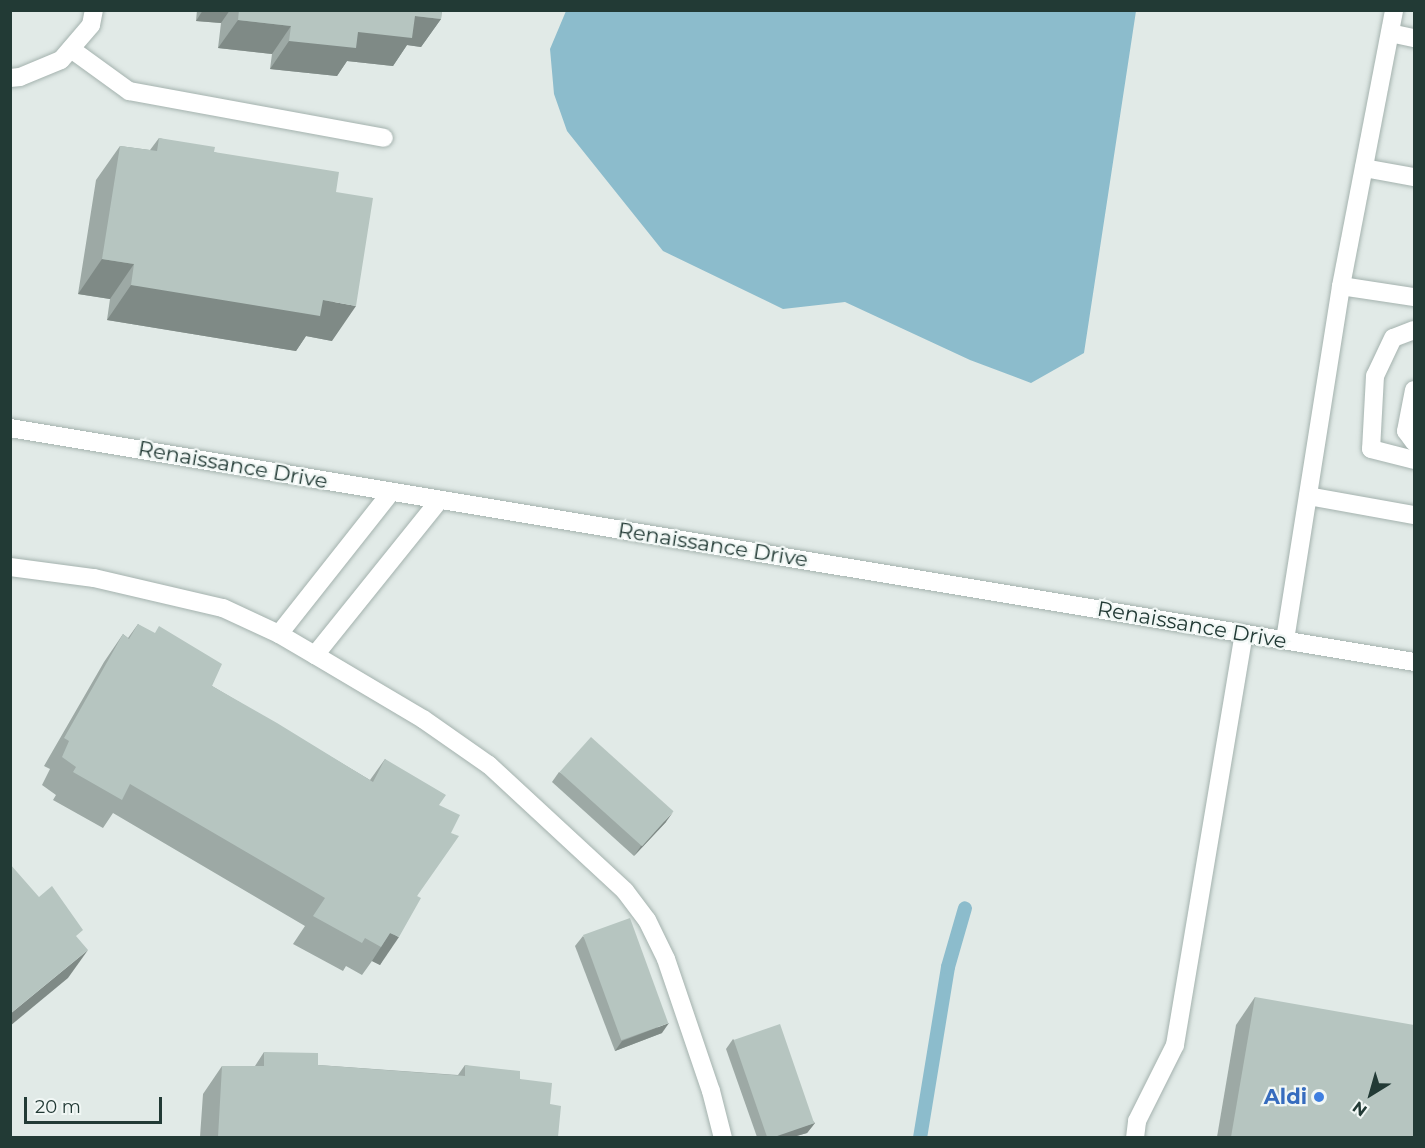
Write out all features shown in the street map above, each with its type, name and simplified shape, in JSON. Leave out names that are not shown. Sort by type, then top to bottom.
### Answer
[{"type":"street","points":[[10,78],[20,77],[61,60],[91,25],[94,10]]},
{"type":"street","points":[[1285,640],[1341,286],[1394,10]]},
{"type":"street","points":[[1390,33],[1414,38]]},
{"type":"street","points":[[70,49],[129,91],[384,138]]},
{"type":"street","points":[[1364,168],[1414,177]]},
{"type":"street","points":[[1341,286],[1414,297]]},
{"type":"street","points":[[1414,330],[1393,338],[1375,376],[1371,450],[1414,460]]},
{"type":"street","points":[[1414,390],[1406,431],[1414,442]]},
{"type":"street","name":"Renaissance Drive","points":[[10,428],[1414,662]]},
{"type":"street","points":[[279,634],[391,492]]},
{"type":"street","points":[[1308,496],[1414,515]]},
{"type":"street","points":[[315,655],[439,501]]},
{"type":"street","points":[[10,567],[94,578],[223,608],[279,634],[315,655],[423,719],[489,765],[625,891],[647,920],[666,959],[711,1091],[723,1137]]},
{"type":"street","points":[[1135,1137],[1137,1121],[1175,1045],[1244,634]]},
{"type":"water","points":[[566,11],[1136,11],[1084,353],[1031,383],[970,360],[845,302],[783,309],[663,251],[567,131],[554,94],[550,49]]},
{"type":"building","points":[[239,10],[442,10],[441,19],[415,16],[412,38],[358,32],[356,48],[289,41],[291,26],[238,20]]},
{"type":"building","points":[[159,138],[215,147],[214,152],[339,172],[336,192],[373,198],[356,306],[323,300],[320,316],[131,285],[134,264],[102,259],[120,146],[157,151]]},
{"type":"building","points":[[138,624],[155,633],[159,626],[222,664],[212,686],[373,782],[385,759],[446,795],[439,805],[460,815],[451,833],[459,836],[417,896],[421,898],[399,937],[390,933],[381,947],[365,938],[362,943],[313,916],[325,898],[130,784],[122,800],[73,772],[76,767],[62,757],[69,741],[64,738],[123,634],[129,639]]},
{"type":"building","points":[[591,737],[673,811],[642,846],[560,772]]},
{"type":"building","points":[[10,864],[39,897],[52,886],[83,930],[76,936],[88,950],[10,1014]]},
{"type":"building","points":[[630,918],[668,1023],[621,1040],[583,935]]},
{"type":"building","name":"Aldi","points":[[1255,997],[1414,1025],[1414,1137],[1231,1137]]},
{"type":"building","points":[[780,1024],[814,1123],[767,1138],[734,1040]]},
{"type":"building","points":[[264,1052],[318,1053],[318,1065],[465,1076],[465,1065],[520,1071],[520,1079],[552,1083],[550,1104],[561,1106],[558,1137],[218,1137],[222,1066],[264,1066]]},
{"type":"waterway","points":[[920,1138],[948,967],[965,908]]},
{"type":"place","name":"Aldi","points":[[1319,1097]]}]
